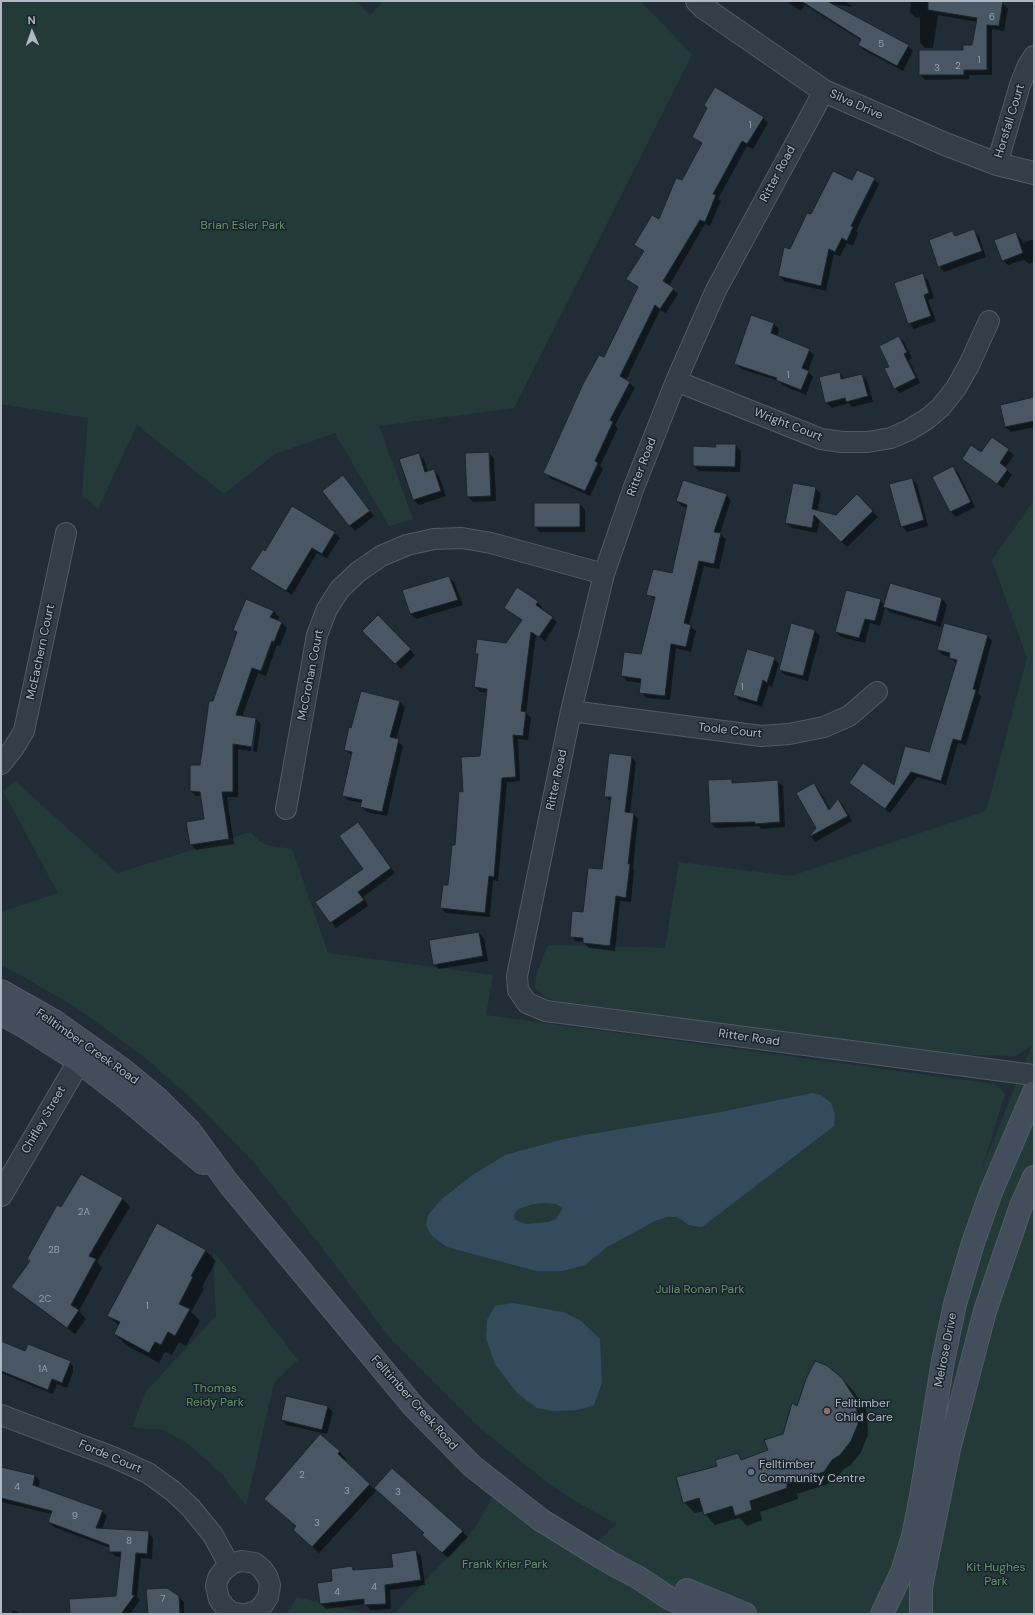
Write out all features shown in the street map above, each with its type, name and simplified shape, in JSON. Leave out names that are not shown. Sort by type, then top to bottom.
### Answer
[{"type":"main road","name":"Felltimber Creek Road","points":[[1,991],[54,1022],[83,1053]]},
{"type":"main road","name":"Felltimber Creek Road","points":[[1,1014],[25,1027],[122,1069],[157,1098],[190,1131],[229,1184],[414,1407],[472,1466],[541,1520],[639,1578],[669,1598],[706,1614]]},
{"type":"main road","name":"Melrose Drive","points":[[882,1614],[902,1572],[913,1536],[943,1361],[955,1304],[973,1243],[991,1192],[1034,1092]]},
{"type":"main road","points":[[922,1614],[922,1582],[949,1449],[985,1311],[1028,1209],[1034,1177]]},
{"type":"main road","points":[[991,1192],[1028,1209]]},
{"type":"main road","name":"Felltimber Creek Road","points":[[639,1578],[675,1585],[745,1614]]},
{"type":"street","name":"Silva Drive","points":[[697,1],[704,8],[824,91],[945,144],[997,164],[1034,173]]},
{"type":"street","name":"Horsfall Court","points":[[997,164],[1020,85],[1028,64],[1034,56]]},
{"type":"street","name":"Ritter Road","points":[[824,91],[720,284],[676,381],[634,487],[604,574],[572,712],[517,976],[518,990],[527,1003],[546,1010],[1034,1075]]},
{"type":"street","name":"Wright Court","points":[[676,381],[821,439],[842,442],[868,442],[891,438],[909,430],[927,419],[941,407],[956,388],[969,365],[989,321]]},
{"type":"street","name":"McEachern Court","points":[[1,764],[13,749],[24,731],[66,533]]},
{"type":"street","name":"McCrohan Court","points":[[286,809],[317,635],[327,610],[340,589],[358,572],[381,556],[407,545],[434,539],[462,538],[491,543],[604,574]]},
{"type":"street","name":"Toole Court","points":[[572,712],[761,736],[789,734],[824,727],[849,716],[877,692]]},
{"type":"street","name":"Chifley Street","points":[[1,1195],[83,1053]]},
{"type":"street","name":"Forde Court","points":[[1,1415],[112,1457],[148,1473],[173,1491],[191,1508],[213,1535],[229,1565]]},
{"type":"street","points":[[241,1614],[231,1612],[224,1606],[217,1595],[216,1586],[218,1578],[223,1570],[229,1565],[238,1562],[251,1562],[262,1569],[267,1576],[270,1585],[268,1598],[260,1608],[247,1614]]},
{"type":"green space","name":"Brian Esler Park","points":[[1,1],[357,1],[370,15],[383,1],[641,1],[692,55],[514,408],[379,426],[413,519],[389,526],[335,433],[275,454],[224,494],[137,425],[98,509],[82,496],[88,418],[1,404]]},
{"type":"green space","name":"Julia Ronan Park","points":[[1034,500],[1034,1614],[394,1614],[474,1529],[495,1493],[586,1551],[617,1524],[578,1503],[549,1484],[480,1428],[389,1337],[324,1250],[252,1160],[190,1097],[144,1057],[77,1008],[15,972],[1,966],[1,912],[58,893],[3,791],[15,781],[117,873],[251,832],[258,840],[266,845],[292,849],[328,953],[493,975],[486,1015],[995,1084],[1005,1094],[981,1171],[1032,1045],[1016,1056],[970,1055],[860,1042],[558,1001],[546,998],[535,987],[536,976],[548,945],[665,948],[679,862],[791,876],[986,811],[1027,658],[992,560]]},
{"type":"green space","name":"Thomas Reidy Park","points":[[213,1251],[298,1360],[274,1383],[246,1506],[222,1474],[187,1443],[163,1430],[132,1427],[146,1391],[216,1316]]},
{"type":"green space","points":[[297,1597],[366,1614],[286,1614]]},
{"type":"water","points":[[812,1093],[821,1095],[831,1103],[835,1114],[834,1126],[702,1227],[689,1225],[677,1217],[667,1217],[655,1221],[607,1247],[585,1265],[563,1271],[536,1271],[447,1247],[431,1235],[426,1225],[428,1215],[442,1199],[471,1176],[505,1155],[568,1138],[721,1112]],"holes":[[[533,1204],[556,1204],[563,1208],[556,1219],[548,1222],[526,1224],[515,1220],[515,1212],[521,1208]]]},
{"type":"water","points":[[513,1303],[563,1312],[581,1321],[600,1339],[602,1383],[594,1405],[578,1410],[554,1411],[537,1408],[517,1393],[495,1364],[486,1338],[487,1320],[495,1306]]},
{"type":"building","points":[[801,1],[827,1],[909,45],[897,66],[858,45],[861,39]]},
{"type":"building","points":[[928,1],[1003,1],[999,26],[987,25],[987,70],[964,70],[964,75],[919,75],[919,50],[963,50],[963,45],[972,45],[977,18],[928,10]]},
{"type":"building","points":[[715,87],[764,117],[747,144],[742,141],[713,194],[716,195],[705,222],[700,220],[663,281],[674,288],[660,309],[655,305],[620,376],[630,382],[610,420],[613,422],[595,461],[598,463],[585,491],[543,473],[583,384],[599,355],[604,357],[638,287],[626,279],[644,251],[634,245],[652,215],[659,219],[676,178],[682,180],[702,143],[692,137],[707,108],[704,105]]},
{"type":"building","points":[[857,170],[875,178],[851,226],[853,227],[847,241],[842,238],[835,252],[829,249],[821,286],[778,276],[784,247],[790,249],[807,213],[811,214],[833,171],[852,180]]},
{"type":"building","points":[[974,229],[982,251],[938,267],[929,240],[952,231],[955,236]]},
{"type":"building","points":[[1016,232],[1023,253],[1002,261],[994,240]]},
{"type":"building","points":[[923,273],[929,293],[924,295],[931,316],[908,324],[894,283]]},
{"type":"building","points":[[751,315],[774,323],[771,333],[810,349],[802,368],[809,371],[801,390],[776,380],[777,378],[734,364]]},
{"type":"building","points":[[899,336],[907,352],[904,354],[916,378],[894,389],[884,368],[889,367],[879,346]]},
{"type":"building","points":[[840,372],[841,379],[862,374],[868,396],[846,402],[845,398],[825,403],[819,377]]},
{"type":"building","points":[[1034,397],[1034,421],[1005,427],[1000,405]]},
{"type":"building","points":[[992,437],[1009,449],[1000,463],[1008,469],[997,484],[962,459],[971,445],[981,452]]},
{"type":"building","points":[[715,444],[736,444],[735,467],[693,466],[693,446],[716,447]]},
{"type":"building","points":[[489,452],[491,496],[467,497],[465,453]]},
{"type":"building","points":[[419,453],[425,472],[434,469],[441,491],[413,500],[399,459]]},
{"type":"building","points":[[953,466],[971,502],[950,512],[932,477]]},
{"type":"building","points":[[343,475],[370,511],[349,526],[322,491]]},
{"type":"building","points":[[912,478],[924,520],[901,527],[889,484]]},
{"type":"building","points":[[683,480],[727,494],[714,532],[721,533],[714,564],[699,561],[684,623],[691,625],[686,647],[671,644],[665,696],[639,693],[641,679],[621,676],[624,652],[641,654],[655,597],[646,595],[653,569],[672,573],[687,505],[676,501]]},
{"type":"building","points":[[793,483],[816,487],[812,509],[836,515],[857,494],[873,511],[841,542],[814,515],[812,528],[785,523]]},
{"type":"building","points":[[534,503],[580,503],[580,527],[534,527]]},
{"type":"building","points":[[292,506],[335,532],[322,554],[312,548],[286,591],[250,569],[263,549],[265,551]]},
{"type":"building","points":[[449,576],[458,600],[410,614],[402,590]]},
{"type":"building","points":[[890,583],[942,598],[936,622],[883,607]]},
{"type":"building","points":[[517,587],[538,601],[536,605],[553,617],[539,637],[531,632],[521,711],[526,712],[523,736],[513,735],[516,777],[502,778],[494,877],[489,876],[485,913],[440,908],[443,885],[448,885],[452,845],[455,845],[459,791],[463,792],[461,757],[480,756],[487,689],[474,687],[478,654],[475,654],[477,639],[506,643],[522,620],[504,608]]},
{"type":"building","points":[[846,590],[881,599],[875,621],[865,619],[859,638],[835,632]]},
{"type":"building","points":[[246,599],[274,611],[270,617],[282,622],[274,642],[272,641],[261,671],[252,668],[236,715],[256,718],[252,747],[233,744],[233,792],[222,792],[229,839],[190,845],[186,822],[204,819],[200,792],[190,791],[190,765],[200,765],[209,701],[213,701],[237,632],[233,630]]},
{"type":"building","points":[[378,615],[411,649],[395,664],[362,631]]},
{"type":"building","points":[[791,623],[815,630],[803,676],[779,670]]},
{"type":"building","points":[[944,623],[988,635],[973,689],[976,690],[961,741],[953,739],[941,781],[911,772],[885,809],[849,783],[863,763],[894,785],[905,746],[929,752],[957,660],[949,658],[950,653],[937,650]]},
{"type":"building","points":[[747,649],[775,657],[767,683],[763,680],[757,702],[733,695]]},
{"type":"building","points":[[361,691],[400,701],[390,737],[399,739],[382,812],[360,807],[362,800],[342,796],[352,752],[344,750],[349,727],[351,728]]},
{"type":"building","points":[[609,753],[632,756],[625,812],[634,813],[626,898],[616,896],[610,946],[583,943],[583,938],[570,937],[572,911],[583,912],[588,868],[602,869],[611,797],[604,797]]},
{"type":"building","points":[[732,779],[732,783],[778,780],[780,822],[755,824],[755,822],[710,823],[708,780]]},
{"type":"building","points":[[814,783],[829,810],[838,799],[848,816],[809,837],[816,828],[796,793]]},
{"type":"building","points":[[358,822],[391,868],[358,892],[364,900],[330,923],[315,902],[363,869],[339,836]]},
{"type":"building","points":[[479,932],[483,956],[433,965],[429,940]]},
{"type":"building","points":[[81,1174],[123,1198],[89,1256],[96,1259],[71,1305],[79,1310],[67,1328],[11,1287],[30,1261],[27,1259],[57,1205],[61,1207]]},
{"type":"building","points":[[157,1223],[206,1250],[191,1276],[193,1277],[179,1304],[190,1309],[175,1336],[168,1332],[161,1345],[155,1342],[149,1353],[114,1334],[120,1322],[107,1316]]},
{"type":"building","points":[[1,1341],[25,1351],[28,1344],[71,1361],[62,1383],[52,1379],[48,1390],[1,1371]]},
{"type":"building","points":[[815,1361],[826,1365],[842,1378],[856,1400],[858,1424],[851,1441],[840,1455],[832,1460],[824,1472],[787,1483],[787,1488],[750,1501],[752,1510],[735,1516],[732,1506],[704,1515],[699,1498],[683,1503],[676,1477],[717,1466],[715,1460],[738,1453],[741,1460],[768,1450],[764,1440],[783,1434],[792,1403],[797,1406],[806,1379]]},
{"type":"building","points":[[286,1396],[328,1406],[322,1430],[281,1420]]},
{"type":"building","points":[[320,1434],[340,1451],[338,1454],[370,1484],[312,1547],[293,1530],[296,1526],[264,1499]]},
{"type":"building","points":[[1,1467],[35,1475],[33,1485],[103,1510],[96,1528],[149,1531],[147,1554],[136,1553],[132,1595],[135,1595],[121,1614],[70,1614],[69,1599],[116,1596],[121,1552],[109,1552],[109,1545],[48,1522],[52,1511],[1,1498]]},
{"type":"building","points":[[392,1468],[463,1531],[442,1553],[422,1535],[424,1533],[374,1488]]},
{"type":"building","points":[[416,1550],[421,1580],[385,1585],[386,1604],[364,1605],[364,1599],[320,1604],[317,1583],[332,1581],[331,1569],[352,1566],[353,1570],[393,1567],[391,1554]]},
{"type":"building","points":[[167,1588],[179,1596],[180,1614],[148,1614],[146,1589]]},
{"type":"place","name":"Felltimber Child Care","points":[[827,1411]]},
{"type":"place","name":"Felltimber Community Centre","points":[[751,1472]]},
{"type":"park label","name":"Frank Krier Park","points":[[505,1565]]},
{"type":"park label","name":"Kit Hughes Park","points":[[996,1575]]}]
